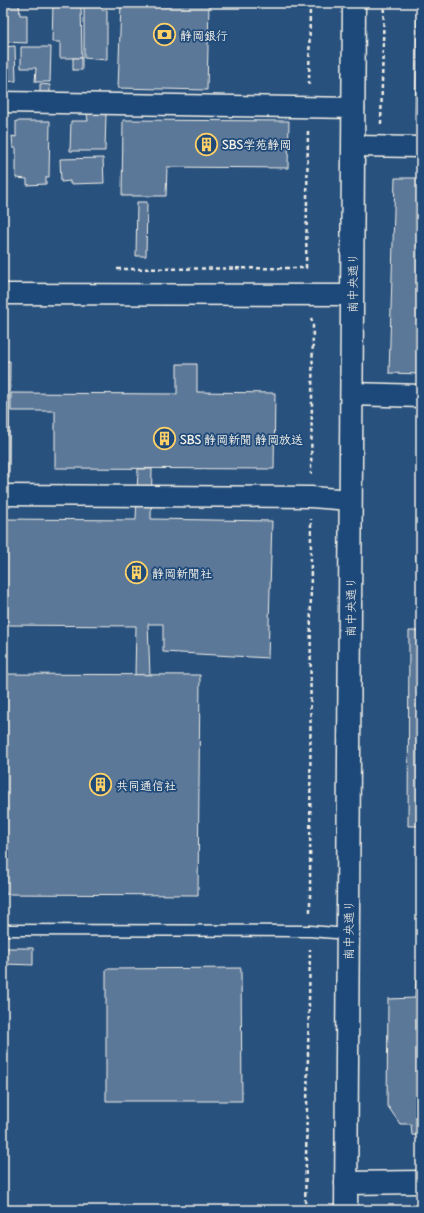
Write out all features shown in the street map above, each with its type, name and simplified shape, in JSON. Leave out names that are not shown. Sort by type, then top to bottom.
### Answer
[{"type":"street","name":"南中央通り","points":[[346,1210],[354,3]]},
{"type":"street","points":[[3,102],[354,108]]},
{"type":"street","points":[[353,146],[421,147]]},
{"type":"street","points":[[3,294],[352,295]]},
{"type":"street","points":[[352,394],[421,396]]},
{"type":"street","points":[[3,495],[311,496],[351,500]]},
{"type":"street","points":[[346,1183],[421,1182]]},
{"type":"lane","points":[[3,930],[310,931],[348,934]]},
{"type":"path","points":[[115,269],[306,268],[310,3]]},
{"type":"path","points":[[381,126],[384,3]]},
{"type":"path","points":[[305,1210],[310,931],[313,324],[310,315]]},
{"type":"building","points":[[3,3],[19,3],[20,15],[27,15],[27,43],[3,42]]},
{"type":"building","points":[[121,3],[209,3],[207,90],[118,88]]},
{"type":"building","points":[[417,3],[421,3],[421,120],[415,120]]},
{"type":"building","points":[[53,4],[81,4],[82,58],[60,58],[60,42],[52,42]]},
{"type":"building","points":[[84,4],[102,5],[102,10],[107,10],[107,60],[84,58]]},
{"type":"building","points":[[15,46],[16,81],[3,82],[3,47]]},
{"type":"building","points":[[21,47],[51,47],[50,82],[35,82],[36,68],[21,68]]},
{"type":"building","points":[[73,58],[82,58],[82,70],[73,70]]},
{"type":"building","points":[[40,84],[50,85],[50,95],[40,94]]},
{"type":"building","points":[[87,114],[106,114],[105,151],[70,151],[71,121],[88,121]]},
{"type":"building","name":"SBS学苑静岡","points":[[123,120],[289,121],[288,168],[167,167],[166,196],[122,196]]},
{"type":"building","points":[[16,121],[50,121],[49,177],[46,177],[46,184],[27,185],[27,179],[16,178],[16,148],[13,148],[12,136],[16,137]]},
{"type":"building","points":[[103,158],[104,183],[70,184],[70,181],[61,182],[60,159]]},
{"type":"building","points":[[395,178],[421,178],[421,374],[389,373]]},
{"type":"building","points":[[137,202],[147,202],[146,256],[136,256]]},
{"type":"building","points":[[3,361],[10,361],[9,478],[3,478]]},
{"type":"building","name":"SBS 静岡新聞 静岡放送","points":[[177,364],[197,364],[197,392],[275,393],[274,469],[55,468],[55,411],[11,411],[11,393],[177,394]]},
{"type":"building","points":[[420,458],[421,560],[416,560]]},
{"type":"building","name":"静岡新聞社","points":[[138,469],[152,469],[151,519],[272,521],[268,658],[163,652],[163,624],[148,624],[150,675],[135,675],[136,626],[3,625],[3,519],[136,520]]},
{"type":"building","points":[[409,631],[421,631],[421,826],[408,826]]},
{"type":"building","name":"共同通信社","points":[[3,674],[200,675],[198,895],[3,894]]},
{"type":"building","points":[[5,948],[33,948],[33,965],[5,964]]},
{"type":"building","points":[[241,968],[242,1101],[106,1101],[106,969]]},
{"type":"building","points":[[416,980],[421,980],[421,1136],[412,1135],[411,1124],[400,1124],[387,1105],[388,999],[415,998]]},
{"type":"place","name":"静岡銀行","points":[[164,35]]},
{"type":"place","name":"SBS学苑静岡","points":[[206,144]]},
{"type":"place","name":"SBS 静岡新聞 静岡放送","points":[[165,439]]},
{"type":"place","name":"静岡新聞社","points":[[137,573]]},
{"type":"place","name":"共同通信社","points":[[101,785]]}]
